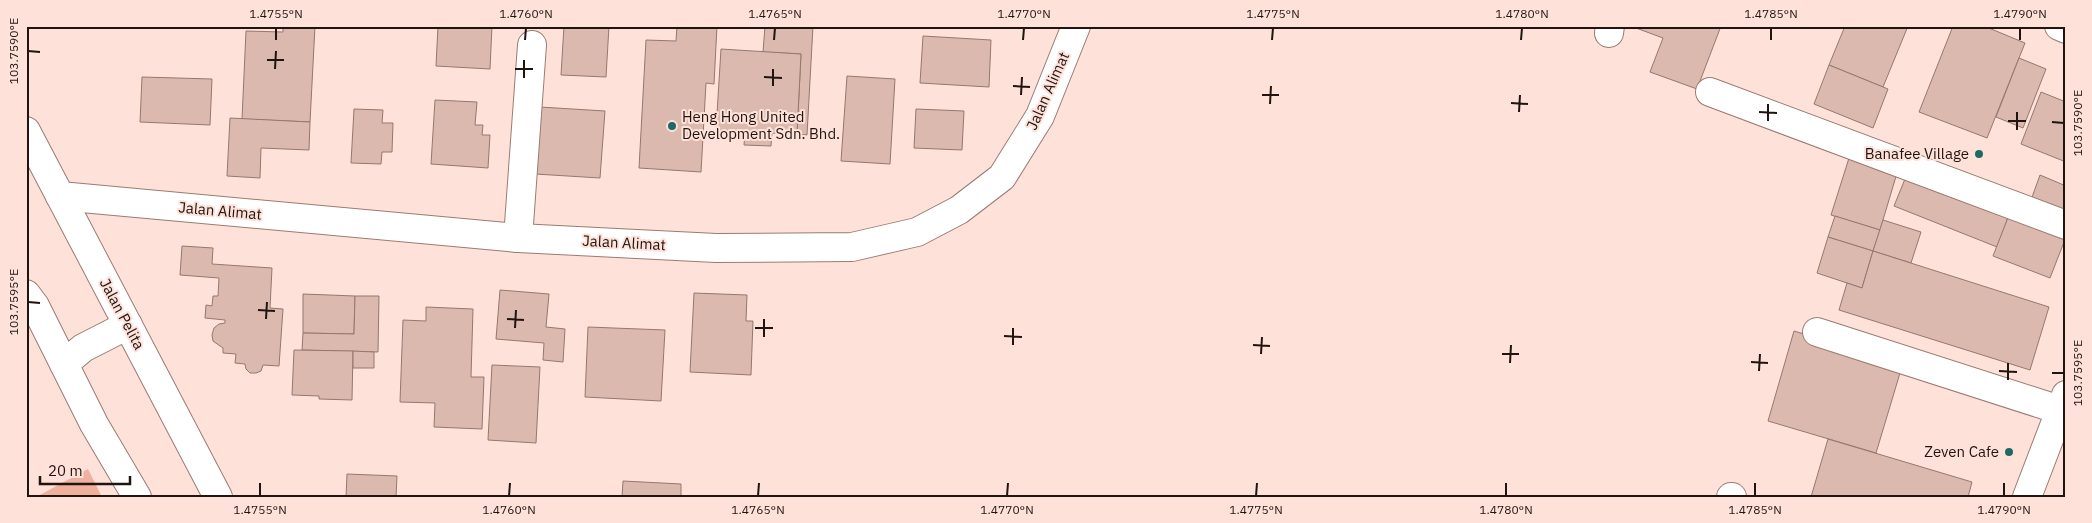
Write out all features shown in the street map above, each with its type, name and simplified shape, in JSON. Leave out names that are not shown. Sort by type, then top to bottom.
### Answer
[{"type":"street","name":"Jalan Alimat","points":[[60,196],[518,238],[716,248],[852,247],[917,232],[959,210],[1002,177],[1040,116],[1076,26]]},
{"type":"street","points":[[2059,26],[2066,29]]},
{"type":"street","points":[[518,238],[532,45]]},
{"type":"street","points":[[1710,92],[2066,225]]},
{"type":"street","name":"Jalan Pelita","points":[[26,131],[218,497]]},
{"type":"street","points":[[26,294],[36,306],[94,424],[137,497]]},
{"type":"street","points":[[64,364],[83,348],[128,325]]},
{"type":"street","points":[[1817,332],[2063,402],[2027,497]]},
{"type":"shaded area","points":[[88,469],[102,497],[36,497]]},
{"type":"building","points":[[283,26],[315,26],[310,122],[242,119],[246,31],[283,32]]},
{"type":"building","points":[[438,26],[492,26],[490,69],[436,66]]},
{"type":"building","points":[[564,26],[609,26],[606,77],[561,75]]},
{"type":"building","name":"Heng Hong United Development Sdn. Bhd.","points":[[677,26],[717,26],[714,84],[706,83],[701,172],[639,168],[646,40],[676,41]]},
{"type":"building","points":[[765,26],[813,26],[807,135],[797,134],[801,54],[763,52]]},
{"type":"building","points":[[1637,26],[1721,26],[1697,89],[1650,72],[1663,38],[1636,28]]},
{"type":"building","points":[[1845,26],[1908,26],[1883,87],[1829,65]]},
{"type":"building","points":[[1953,26],[1984,26],[2025,43],[1987,138],[1919,112]]},
{"type":"building","points":[[923,36],[991,40],[989,87],[920,83]]},
{"type":"building","points":[[721,49],[801,54],[797,134],[772,133],[771,146],[744,145],[745,131],[716,130]]},
{"type":"building","points":[[2019,58],[2046,69],[2023,128],[1996,117]]},
{"type":"building","points":[[1829,65],[1888,89],[1873,128],[1814,104]]},
{"type":"building","points":[[847,76],[895,79],[890,164],[841,161]]},
{"type":"building","points":[[142,77],[212,79],[210,125],[140,122]]},
{"type":"building","points":[[2041,92],[2066,102],[2066,162],[2021,144]]},
{"type":"building","points":[[435,100],[477,102],[475,125],[483,125],[482,135],[490,135],[488,168],[431,164]]},
{"type":"building","points":[[540,107],[605,111],[600,178],[535,174]]},
{"type":"building","points":[[354,109],[383,110],[382,123],[393,123],[392,152],[382,152],[381,164],[351,163]]},
{"type":"building","points":[[916,109],[964,111],[962,150],[914,148]]},
{"type":"building","points":[[230,118],[310,122],[309,150],[261,148],[260,178],[227,176]]},
{"type":"building","points":[[1849,158],[1897,173],[1880,230],[1831,215]]},
{"type":"building","points":[[1907,174],[2009,215],[1997,247],[1894,206]]},
{"type":"building","points":[[2040,175],[2066,186],[2066,214],[2031,200]]},
{"type":"building","points":[[2009,215],[2066,237],[2050,278],[1993,256]]},
{"type":"building","points":[[1835,216],[1880,230],[1873,251],[1828,237]]},
{"type":"building","points":[[1883,220],[1921,232],[1911,263],[1873,251]]},
{"type":"building","points":[[1828,237],[1873,251],[1862,288],[1817,273]]},
{"type":"building","points":[[182,246],[213,248],[212,264],[272,268],[270,308],[283,309],[279,366],[263,365],[261,371],[250,373],[246,369],[245,364],[235,363],[236,354],[223,353],[223,348],[213,341],[214,328],[219,324],[225,323],[225,320],[205,318],[206,305],[212,306],[213,296],[218,296],[219,278],[180,275]]},
{"type":"building","points":[[1873,251],[2049,307],[2030,370],[1839,310],[1847,283],[1862,288]]},
{"type":"building","points":[[500,290],[549,294],[546,327],[565,329],[563,362],[543,360],[544,343],[496,339]]},
{"type":"building","points":[[694,293],[747,295],[746,321],[753,321],[751,375],[690,372]]},
{"type":"building","points":[[303,294],[355,296],[354,334],[303,333]]},
{"type":"building","points":[[355,296],[379,296],[378,352],[302,350],[303,333],[354,334]]},
{"type":"building","points":[[426,307],[473,309],[471,377],[484,377],[482,429],[434,427],[435,403],[400,402],[403,320],[426,321]]},
{"type":"building","points":[[588,327],[665,330],[661,401],[585,397]]},
{"type":"building","points":[[1794,331],[1903,363],[1876,453],[1768,421]]},
{"type":"building","points":[[294,350],[353,351],[352,400],[319,399],[319,396],[292,395]]},
{"type":"building","points":[[353,351],[374,352],[374,368],[353,368]]},
{"type":"building","points":[[492,365],[540,367],[536,443],[488,440]]},
{"type":"building","points":[[1828,439],[1972,482],[1968,497],[1811,497]]},
{"type":"building","points":[[347,474],[397,476],[396,497],[346,497]]},
{"type":"building","points":[[623,481],[681,484],[681,497],[622,497]]},
{"type":"place","name":"Heng Hong United Development Sdn. Bhd.","points":[[672,126]]},
{"type":"place","name":"Banafee Village","points":[[1979,154]]},
{"type":"place","name":"Zeven Cafe","points":[[2009,452]]}]
